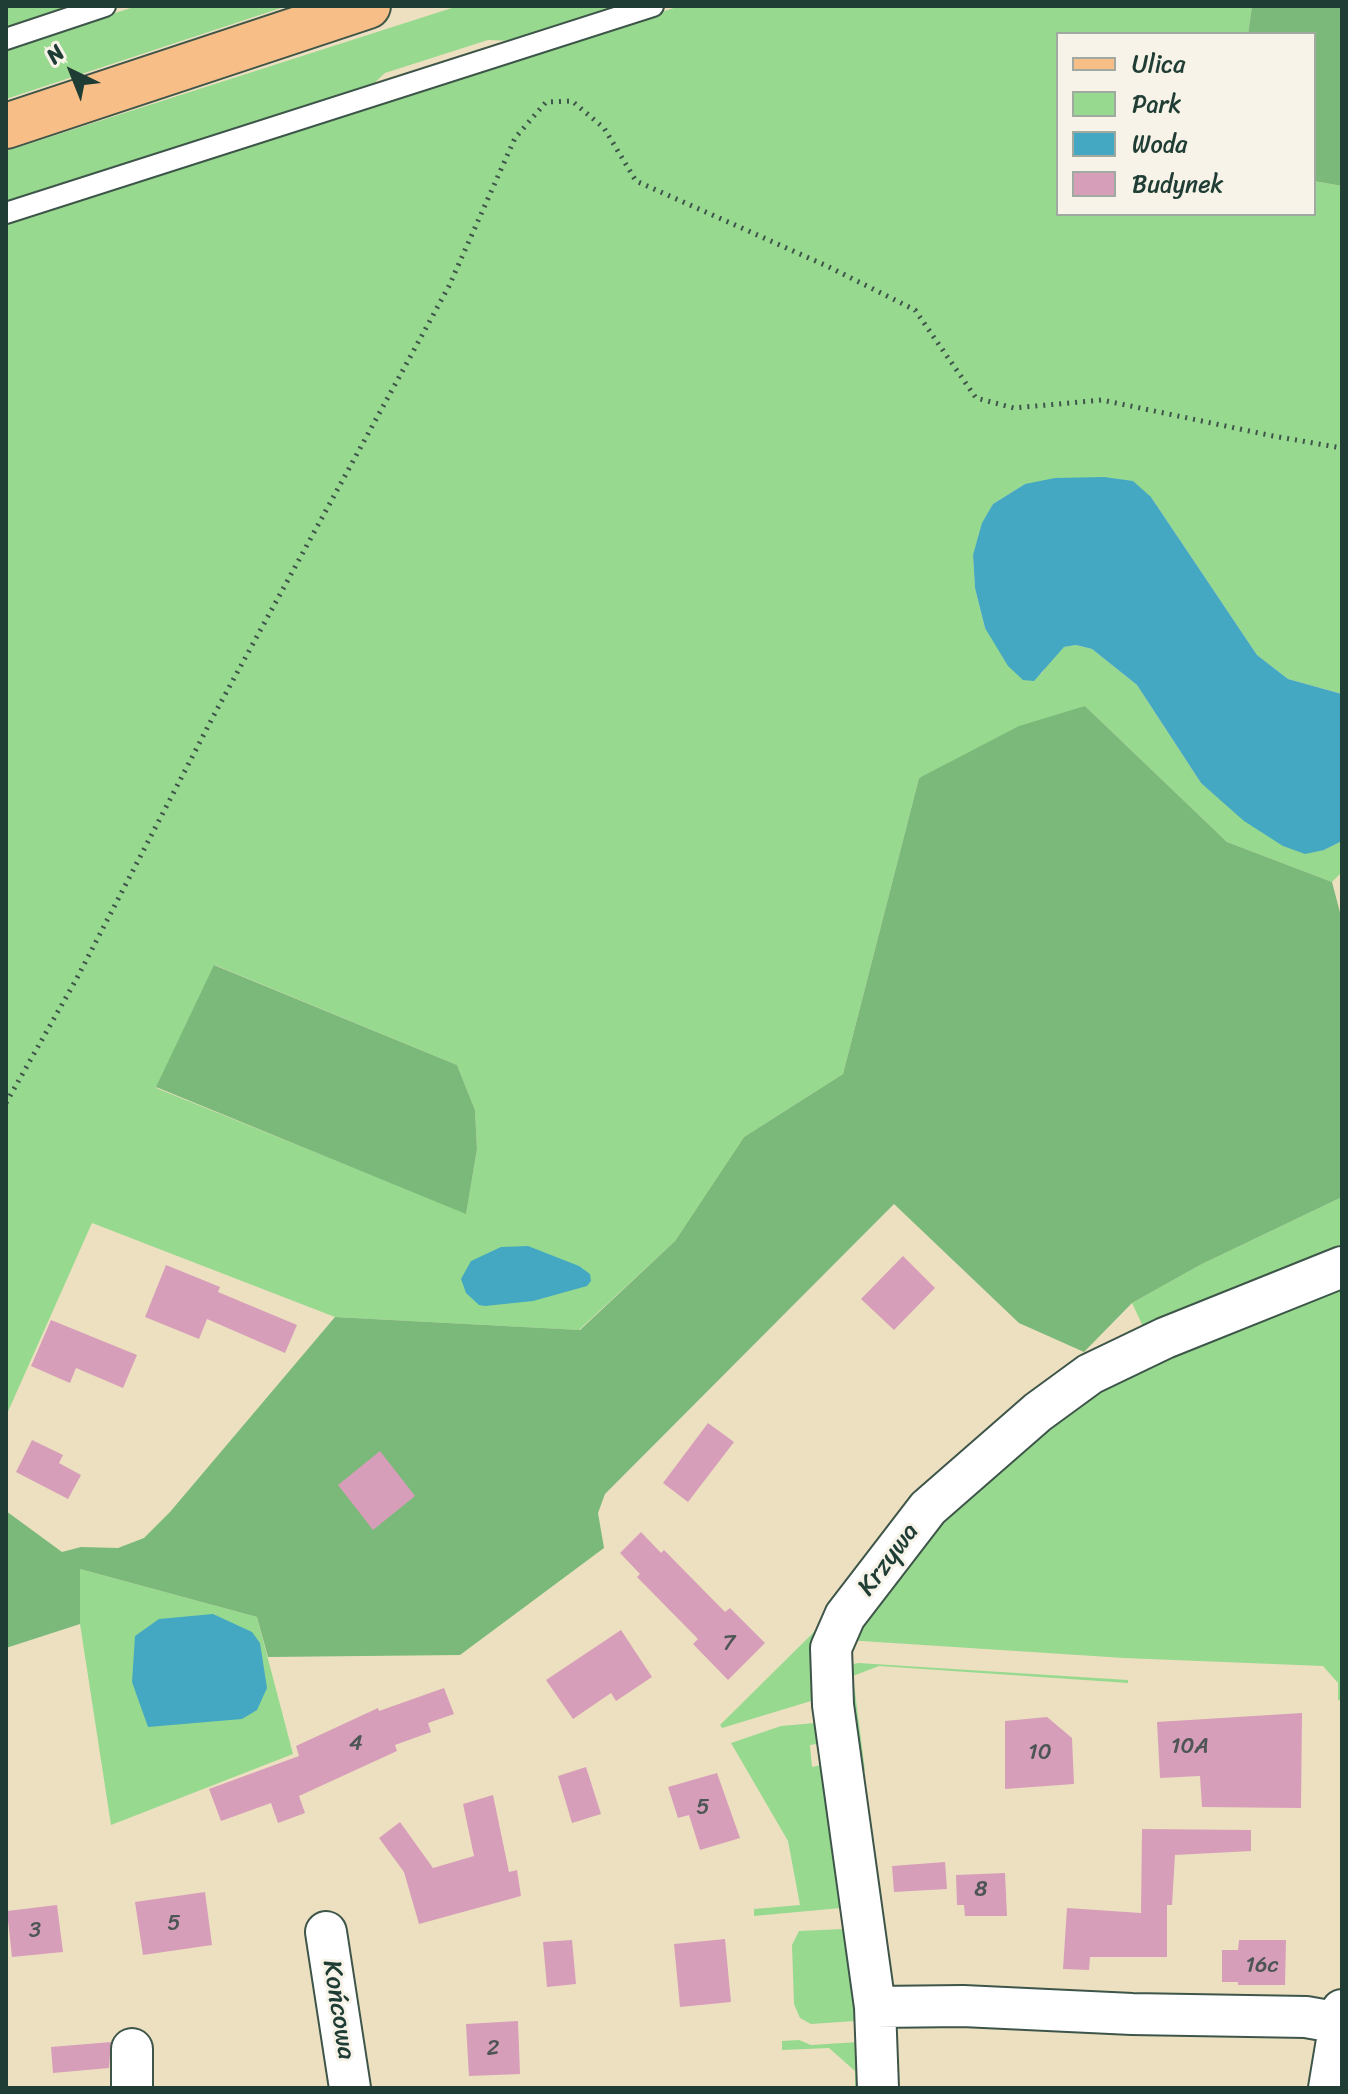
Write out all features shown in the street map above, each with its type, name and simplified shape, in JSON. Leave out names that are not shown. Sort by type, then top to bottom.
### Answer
[{"type":"main road","points":[[6,126],[368,6]]},
{"type":"street","name":"Krzywa","points":[[878,2088],[875,2007],[833,1705],[831,1648],[845,1616],[928,1508],[1038,1412],[1090,1374],[1165,1338],[1342,1267]]},
{"type":"street","name":"Końcowa","points":[[326,1932],[350,2088]]},
{"type":"street","points":[[875,2007],[963,2006],[1132,2014],[1341,2017],[1329,2088]]},
{"type":"lane","points":[[6,39],[105,6]]},
{"type":"lane","points":[[6,213],[653,6]]},
{"type":"path","points":[[6,1103],[77,978],[215,713],[449,286],[515,138],[546,102],[572,101],[604,128],[636,181],[827,266],[915,310],[976,398],[1014,408],[1102,400],[1342,448]]},
{"type":"green space","points":[[6,6],[77,6],[6,29]]},
{"type":"green space","points":[[137,6],[287,6],[6,99],[6,48]]},
{"type":"green space","points":[[458,6],[623,6],[515,41],[488,40],[385,73],[369,88],[6,205],[6,151]]},
{"type":"green space","points":[[680,6],[1252,6],[1248,32],[1056,32],[1056,216],[1316,216],[1316,181],[1342,186],[1342,694],[1288,679],[1257,655],[1151,497],[1025,484],[993,504],[973,555],[975,588],[985,628],[1041,674],[1064,647],[1076,645],[1092,649],[1137,685],[1201,783],[1324,850],[1342,841],[1342,879],[1340,874],[1332,882],[1227,842],[1085,706],[919,778],[843,1074],[744,1137],[675,1241],[579,1330],[335,1317],[92,1223],[6,1416],[6,222]],"holes":[[[215,965],[457,1065],[475,1110],[477,1149],[466,1213],[156,1088]]]},
{"type":"green space","points":[[1252,6],[1342,6],[1342,186],[1316,181],[1316,32],[1248,32]]},
{"type":"green space","points":[[1085,706],[1227,842],[1332,882],[1342,920],[1342,1197],[1200,1265],[1132,1303],[1084,1352],[1019,1323],[894,1204],[605,1494],[598,1513],[604,1548],[460,1655],[268,1657],[257,1617],[80,1569],[80,1624],[6,1648],[6,1511],[62,1552],[81,1547],[118,1548],[144,1538],[170,1512],[335,1317],[580,1330],[675,1241],[744,1137],[843,1074],[919,778],[1019,726]]},
{"type":"green space","points":[[214,965],[457,1065],[475,1110],[477,1149],[466,1214],[156,1087]]},
{"type":"green space","points":[[1342,1197],[1342,1260],[1147,1335],[1132,1303],[1200,1265]]},
{"type":"green space","points":[[1342,1277],[1342,1698],[1338,1701],[1338,1683],[1323,1666],[1124,1658],[846,1640],[890,1566],[1049,1410]]},
{"type":"green space","points":[[80,1569],[257,1617],[293,1754],[111,1825],[80,1624]]},
{"type":"green space","points":[[820,1626],[820,1690],[811,1701],[722,1728],[720,1725]]},
{"type":"green space","points":[[858,1663],[1128,1680],[1128,1683],[879,1666],[853,1676],[865,1771],[850,1765],[841,1667]]},
{"type":"green space","points":[[815,1723],[824,1731],[817,1744],[810,1745],[812,1767],[821,1765],[832,1774],[849,1896],[841,1908],[754,1916],[754,1909],[800,1905],[788,1841],[731,1743],[781,1726]]},
{"type":"green space","points":[[843,1929],[856,1937],[867,2010],[855,2021],[811,2024],[800,2018],[794,2004],[792,1945],[799,1931]]},
{"type":"green space","points":[[799,2040],[811,2045],[858,2042],[870,2088],[855,2088],[855,2071],[829,2048],[782,2050],[782,2041]]},
{"type":"water","points":[[1104,477],[1133,481],[1151,497],[1257,655],[1288,679],[1342,694],[1342,841],[1324,850],[1305,854],[1283,846],[1244,821],[1201,783],[1137,685],[1092,649],[1076,645],[1064,647],[1034,681],[1023,680],[1008,666],[985,628],[975,588],[973,555],[982,523],[993,504],[1025,484],[1055,478]]},
{"type":"water","points":[[528,1246],[579,1266],[590,1274],[591,1281],[587,1286],[533,1301],[485,1306],[479,1305],[466,1293],[461,1279],[471,1261],[501,1247]]},
{"type":"water","points":[[213,1614],[252,1632],[260,1643],[267,1688],[257,1710],[242,1719],[148,1727],[132,1682],[135,1636],[159,1619]]},
{"type":"building","points":[[903,1256],[935,1288],[894,1330],[861,1299]]},
{"type":"building","points":[[166,1265],[220,1287],[218,1292],[297,1325],[285,1353],[207,1319],[199,1339],[145,1317]]},
{"type":"building","points":[[51,1320],[137,1355],[123,1388],[76,1368],[70,1383],[31,1366]]},
{"type":"building","points":[[708,1423],[734,1442],[688,1502],[663,1483]]},
{"type":"building","points":[[32,1440],[63,1455],[59,1463],[81,1475],[68,1499],[16,1472]]},
{"type":"building","points":[[380,1451],[415,1496],[373,1530],[338,1485]]},
{"type":"building","points":[[641,1532],[661,1553],[664,1550],[725,1612],[730,1608],[765,1643],[728,1680],[693,1644],[698,1639],[637,1577],[640,1574],[620,1553]]},
{"type":"building","points":[[621,1630],[652,1677],[616,1701],[611,1693],[573,1719],[546,1680]]},
{"type":"building","points":[[444,1688],[454,1714],[428,1723],[431,1732],[395,1745],[397,1751],[299,1796],[305,1813],[278,1823],[271,1803],[221,1821],[209,1789],[299,1756],[296,1746],[378,1708],[379,1711]]},
{"type":"building","points":[[1302,1713],[1301,1808],[1202,1807],[1200,1776],[1160,1778],[1157,1722]]},
{"type":"building","points":[[1047,1717],[1072,1738],[1074,1784],[1005,1789],[1005,1721]]},
{"type":"building","points":[[586,1767],[601,1814],[572,1823],[558,1776]]},
{"type":"building","points":[[717,1773],[740,1838],[700,1850],[689,1815],[678,1818],[668,1787]]},
{"type":"building","points":[[493,1795],[509,1872],[517,1870],[521,1896],[419,1924],[404,1872],[379,1838],[400,1822],[433,1868],[474,1856],[463,1804]]},
{"type":"building","points":[[1142,1829],[1251,1830],[1251,1851],[1175,1855],[1172,1905],[1167,1905],[1167,1957],[1090,1957],[1089,1970],[1063,1969],[1067,1908],[1141,1913]]},
{"type":"building","points":[[945,1862],[947,1889],[894,1892],[892,1866]]},
{"type":"building","points":[[1005,1873],[1007,1916],[965,1916],[964,1905],[957,1905],[956,1875]]},
{"type":"building","points":[[205,1892],[212,1945],[143,1955],[135,1902]]},
{"type":"building","points":[[57,1905],[63,1952],[12,1957],[7,1911]]},
{"type":"building","points":[[725,1939],[731,2002],[680,2007],[674,1944]]},
{"type":"building","points":[[572,1940],[576,1984],[547,1987],[543,1942]]},
{"type":"building","points":[[1239,1940],[1286,1940],[1285,1985],[1222,1982],[1222,1950],[1238,1950]]},
{"type":"building","points":[[518,2021],[520,2074],[469,2076],[466,2024]]},
{"type":"building","points":[[111,2042],[109,2068],[53,2073],[51,2047]]}]
